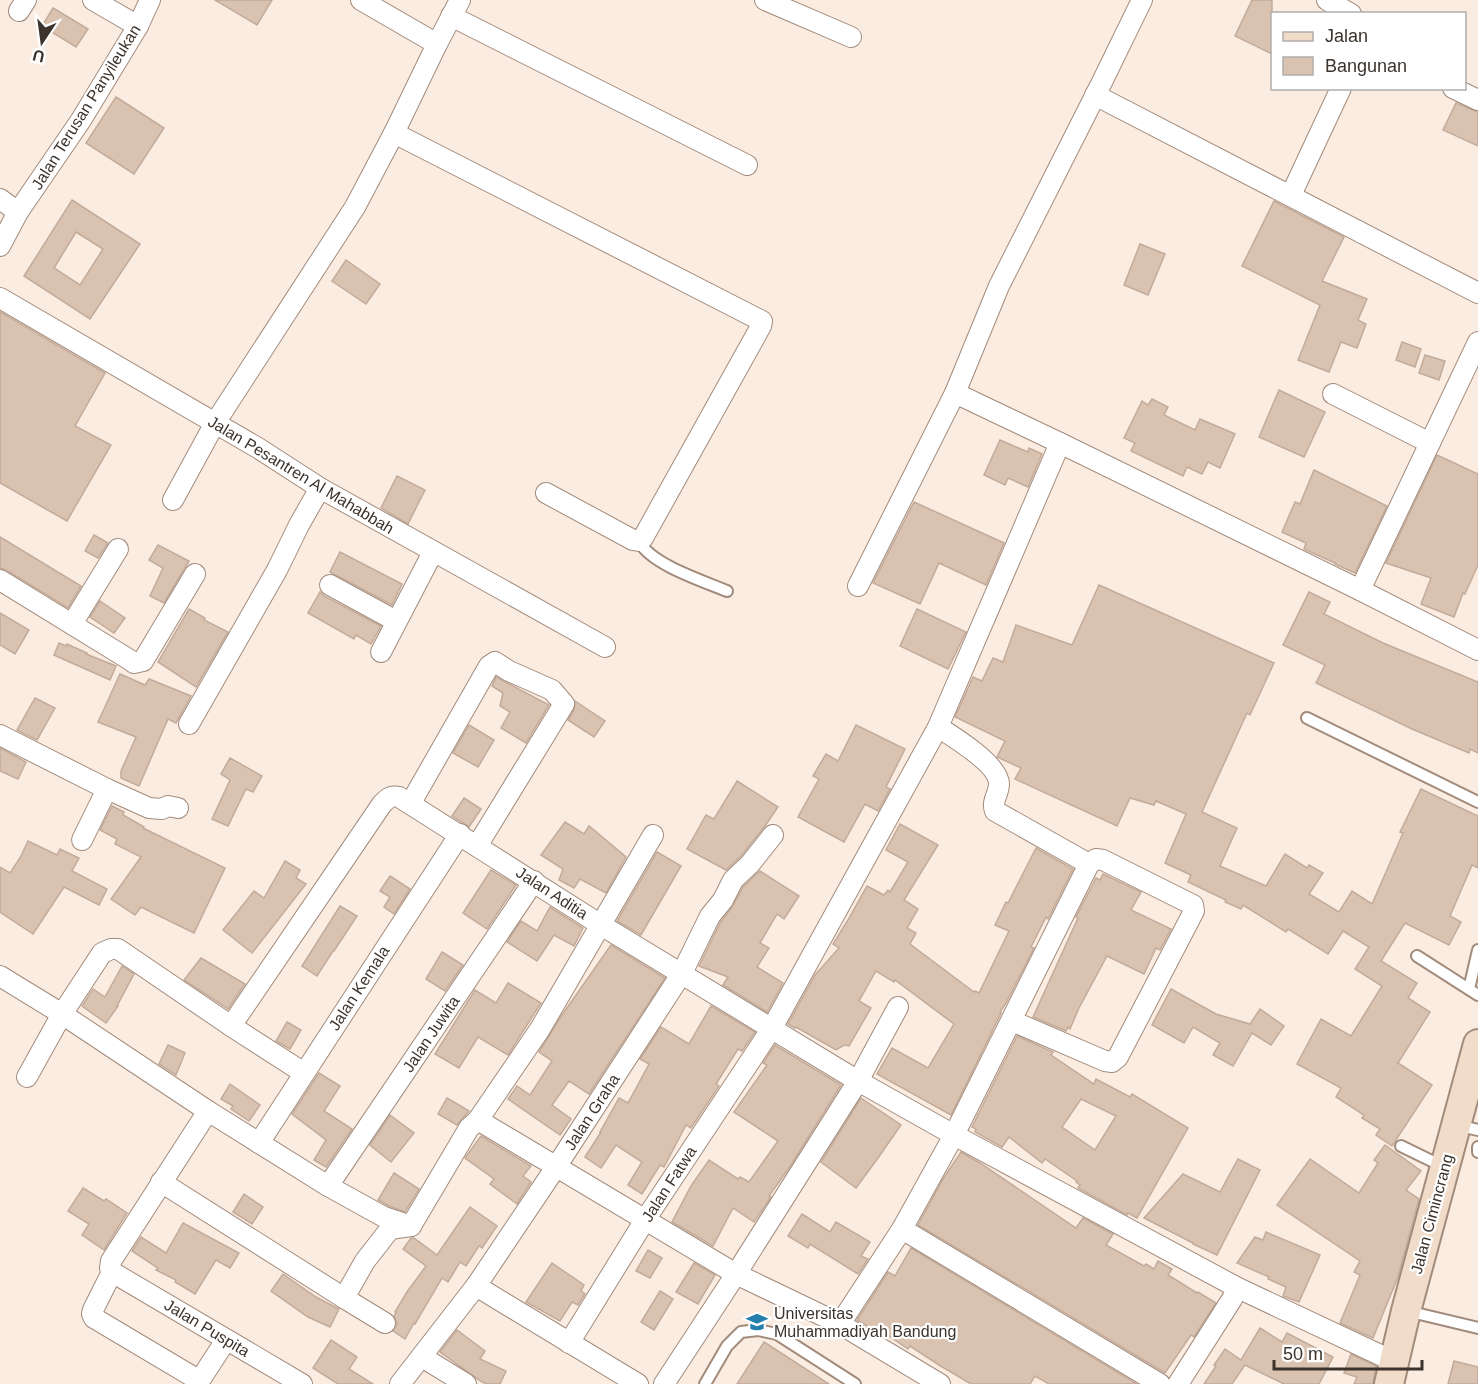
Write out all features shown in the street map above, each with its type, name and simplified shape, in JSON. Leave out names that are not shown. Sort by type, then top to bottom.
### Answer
[{"type":"main road","name":"Jalan Cimincrang","points":[[1392,1373],[1406,1311],[1445,1167],[1467,1128],[1478,1044]]},
{"type":"street","points":[[93,0],[138,26]]},
{"type":"street","name":"Jalan Terusan Panyileukan","points":[[0,246],[18,212],[81,120],[138,26],[150,0]]},
{"type":"street","points":[[361,0],[437,44]]},
{"type":"street","points":[[765,0],[851,37]]},
{"type":"street","points":[[858,586],[955,393],[999,286],[1142,0]]},
{"type":"street","points":[[1327,0],[1348,12]]},
{"type":"street","points":[[173,500],[215,423],[355,207],[456,8],[747,165]]},
{"type":"street","points":[[1291,195],[1340,90]]},
{"type":"street","points":[[1457,90],[1478,100]]},
{"type":"street","points":[[1095,95],[1478,293]]},
{"type":"street","points":[[394,133],[762,321],[643,538],[639,541],[633,540],[546,493]]},
{"type":"street","points":[[0,199],[18,212]]},
{"type":"street","name":"Jalan Pesantren Al Mahabbah","points":[[0,298],[258,448],[320,488],[605,647]]},
{"type":"street","points":[[1360,590],[1478,342]]},
{"type":"street","points":[[955,393],[1360,590],[1478,650]]},
{"type":"street","points":[[1333,394],[1430,443]]},
{"type":"street","name":"Jalan Fatwa","points":[[568,1343],[645,1220],[772,1028],[938,727],[1060,443]]},
{"type":"street","points":[[189,724],[266,590],[320,488]]},
{"type":"street","points":[[72,624],[118,549]]},
{"type":"street","points":[[381,652],[433,552]]},
{"type":"street","points":[[0,580],[134,663],[143,662],[195,574]]},
{"type":"street","points":[[330,585],[396,621]]},
{"type":"street","points":[[415,806],[412,799],[489,666],[495,662],[509,671],[552,690],[564,704],[477,846]]},
{"type":"street","points":[[938,727],[982,758],[992,768],[999,785],[993,806],[995,811],[1089,864]]},
{"type":"street","points":[[0,735],[149,808],[162,809],[168,806],[178,808]]},
{"type":"street","points":[[82,840],[107,789]]},
{"type":"street","name":"Jalan Aditia","points":[[231,1026],[382,804],[389,797],[399,797],[602,925],[858,1081],[1392,1373]]},
{"type":"street","name":"Jalan Kemala","points":[[259,1143],[460,834]]},
{"type":"street","points":[[411,1226],[469,1128],[478,1120],[540,1029],[653,835]]},
{"type":"street","name":"Jalan Graha","points":[[400,1384],[476,1286],[556,1167],[682,973],[710,916],[723,900],[732,880],[750,864],[773,835]]},
{"type":"street","points":[[840,1324],[902,1229],[954,1134],[1089,864],[1096,859],[1103,860],[1193,905],[1194,911],[1118,1057],[1112,1062],[1012,1021]]},
{"type":"street","name":"Jalan Juwita","points":[[328,1186],[534,881]]},
{"type":"street","points":[[27,1077],[62,1014],[102,953],[111,949],[118,949],[304,1073]]},
{"type":"street","points":[[0,976],[62,1014],[208,1112],[328,1186],[384,1217],[411,1226]]},
{"type":"street","points":[[664,1384],[858,1081],[898,1007]]},
{"type":"street","points":[[208,1112],[111,1261],[112,1272],[92,1314],[94,1318],[199,1379],[226,1340]]},
{"type":"street","points":[[478,1120],[736,1274],[840,1324],[940,1384]]},
{"type":"street","points":[[161,1182],[385,1323]]},
{"type":"street","points":[[344,1298],[365,1260],[390,1229],[411,1226]]},
{"type":"street","points":[[902,1229],[1160,1384]]},
{"type":"street","name":"Jalan Puspita","points":[[112,1272],[302,1384]]},
{"type":"street","points":[[476,1286],[638,1384]]},
{"type":"street","points":[[1178,1384],[1238,1288]]},
{"type":"street","points":[[422,1357],[466,1384]]},
{"type":"lane","points":[[639,541],[648,554],[673,568],[727,591]]},
{"type":"lane","points":[[1307,718],[1478,802]]},
{"type":"lane","points":[[1417,956],[1473,992],[1478,950]]},
{"type":"lane","points":[[1401,1146],[1445,1167]]},
{"type":"lane","points":[[1406,1311],[1478,1328]]},
{"type":"lane","points":[[705,1384],[727,1346],[741,1332],[758,1330],[777,1334],[855,1384]]},
{"type":"building","points":[[215,0],[272,0],[257,25]]},
{"type":"building","points":[[1252,0],[1272,0],[1271,54],[1235,36]]},
{"type":"building","points":[[53,8],[88,29],[76,47],[42,26]]},
{"type":"building","points":[[116,97],[164,128],[134,174],[86,143]]},
{"type":"building","points":[[1456,103],[1478,112],[1478,146],[1443,130]]},
{"type":"building","points":[[72,200],[140,244],[90,319],[24,276]],"holes":[[[76,232],[103,249],[80,285],[54,268]]]},
{"type":"building","points":[[1274,201],[1344,237],[1322,281],[1367,299],[1358,320],[1366,324],[1357,348],[1341,342],[1329,372],[1298,360],[1320,305],[1242,266]]},
{"type":"building","points":[[1140,244],[1165,254],[1148,295],[1124,285]]},
{"type":"building","points":[[346,260],[380,284],[366,304],[332,281]]},
{"type":"building","points":[[0,312],[105,373],[75,426],[111,445],[67,521],[0,483]]},
{"type":"building","points":[[1402,342],[1421,349],[1415,367],[1396,360]]},
{"type":"building","points":[[1425,355],[1445,361],[1439,380],[1419,373]]},
{"type":"building","points":[[1279,390],[1325,412],[1304,457],[1259,437]]},
{"type":"building","points":[[1152,399],[1168,407],[1164,415],[1195,430],[1200,419],[1235,434],[1220,468],[1208,462],[1202,474],[1187,467],[1183,476],[1131,451],[1135,443],[1124,438],[1142,401],[1148,405]]},
{"type":"building","points":[[1000,440],[1028,452],[1029,448],[1042,454],[1028,487],[1008,478],[1005,485],[984,475]]},
{"type":"building","points":[[1437,455],[1478,474],[1478,565],[1465,594],[1463,593],[1454,617],[1421,604],[1431,578],[1386,563]]},
{"type":"building","points":[[1314,470],[1387,506],[1355,573],[1304,549],[1306,543],[1282,532],[1295,502],[1300,504]]},
{"type":"building","points":[[397,476],[425,490],[408,524],[381,508]]},
{"type":"building","points":[[914,502],[1004,543],[986,585],[939,563],[920,604],[873,583]]},
{"type":"building","points":[[94,535],[108,543],[98,558],[85,551]]},
{"type":"building","points":[[0,537],[81,586],[68,608],[0,568]]},
{"type":"building","points":[[158,545],[189,561],[164,603],[150,596],[163,568],[149,560]]},
{"type":"building","points":[[340,552],[402,584],[392,605],[330,572]]},
{"type":"building","points":[[1099,585],[1274,663],[1250,715],[1247,713],[1202,812],[1237,828],[1220,866],[1266,886],[1285,854],[1307,868],[1309,865],[1323,873],[1309,894],[1339,912],[1352,891],[1372,904],[1403,833],[1400,832],[1421,789],[1478,816],[1478,868],[1472,865],[1450,916],[1461,922],[1449,945],[1405,923],[1381,961],[1417,983],[1408,998],[1430,1012],[1398,1063],[1432,1085],[1392,1146],[1376,1135],[1380,1129],[1362,1118],[1364,1115],[1336,1097],[1341,1088],[1297,1064],[1321,1019],[1351,1036],[1382,986],[1355,969],[1369,947],[1343,931],[1328,954],[1288,929],[1286,932],[1243,905],[1241,909],[1188,882],[1191,875],[1165,863],[1186,814],[1156,801],[1154,805],[1130,798],[1117,826],[1015,779],[1021,768],[997,757],[1005,741],[955,717],[973,677],[982,681],[993,658],[1003,662],[1016,625],[1072,645]]},
{"type":"building","points":[[320,592],[381,626],[371,644],[356,635],[354,639],[308,613]]},
{"type":"building","points":[[1309,592],[1330,602],[1324,614],[1383,643],[1478,682],[1478,753],[1470,749],[1469,753],[1412,729],[1316,683],[1325,665],[1283,645]]},
{"type":"building","points":[[100,601],[125,618],[114,633],[90,617]]},
{"type":"building","points":[[189,609],[205,618],[204,620],[228,632],[196,687],[158,662]]},
{"type":"building","points":[[917,609],[966,632],[948,669],[900,646]]},
{"type":"building","points":[[0,613],[29,630],[15,654],[0,645]]},
{"type":"building","points":[[59,643],[66,646],[67,644],[116,666],[110,680],[54,655]]},
{"type":"building","points":[[120,674],[145,685],[149,679],[191,696],[176,723],[168,719],[139,786],[121,778],[121,771],[136,737],[98,722]]},
{"type":"building","points":[[496,677],[549,705],[526,743],[501,728],[510,712],[500,706],[503,693],[492,686]]},
{"type":"building","points":[[35,698],[55,708],[37,740],[17,730]]},
{"type":"building","points":[[575,701],[605,721],[594,737],[568,720],[574,710]]},
{"type":"building","points":[[469,725],[494,740],[478,767],[453,753]]},
{"type":"building","points":[[856,725],[905,749],[886,787],[890,789],[878,811],[865,804],[844,842],[798,817],[819,779],[813,776],[826,754],[838,761]]},
{"type":"building","points":[[0,748],[26,762],[18,779],[0,771]]},
{"type":"building","points":[[230,758],[262,776],[253,792],[246,789],[228,826],[212,819],[230,780],[221,774]]},
{"type":"building","points":[[737,781],[778,807],[741,856],[726,870],[687,849],[706,815],[714,819]]},
{"type":"building","points":[[464,798],[481,809],[469,827],[452,816]]},
{"type":"building","points":[[112,806],[124,812],[123,815],[143,828],[225,868],[194,933],[141,907],[135,915],[111,899],[141,857],[115,844],[117,839],[100,830]]},
{"type":"building","points":[[565,822],[584,834],[589,826],[626,857],[606,893],[580,879],[574,888],[559,880],[563,869],[541,855]]},
{"type":"building","points":[[900,824],[938,845],[904,900],[918,909],[907,928],[916,933],[910,944],[974,992],[979,993],[1009,931],[995,925],[1036,848],[1073,869],[1031,947],[1034,948],[1000,1012],[951,1115],[877,1074],[892,1048],[928,1068],[954,1024],[895,980],[894,982],[876,971],[859,1001],[871,1008],[849,1046],[844,1045],[836,1050],[788,1024],[815,975],[839,948],[833,944],[867,886],[884,895],[888,890],[890,892],[908,862],[886,850]]},
{"type":"building","points":[[28,841],[57,855],[60,849],[79,858],[72,871],[107,889],[99,905],[64,887],[33,934],[0,912],[0,867],[10,873]]},
{"type":"building","points":[[657,852],[681,866],[641,935],[617,921]]},
{"type":"building","points":[[285,861],[300,870],[296,878],[306,884],[252,953],[223,930],[254,891],[264,898]]},
{"type":"building","points":[[491,870],[516,885],[487,929],[463,913]]},
{"type":"building","points":[[760,871],[799,896],[784,919],[777,914],[760,943],[769,948],[757,967],[783,983],[767,1012],[723,985],[728,977],[699,966],[720,923],[743,887]]},
{"type":"building","points":[[1103,874],[1141,892],[1131,910],[1171,929],[1160,950],[1156,948],[1144,974],[1107,956],[1070,1029],[1068,1027],[1066,1031],[1033,1017],[1078,918],[1076,917],[1096,878],[1100,880]]},
{"type":"building","points":[[390,876],[410,889],[394,914],[384,907],[390,897],[380,891]]},
{"type":"building","points":[[340,906],[357,916],[317,976],[302,966]]},
{"type":"building","points":[[550,907],[583,928],[574,946],[554,935],[537,961],[507,942],[521,921],[537,931]]},
{"type":"building","points":[[611,945],[665,978],[589,1094],[569,1081],[552,1105],[571,1119],[560,1135],[508,1099],[517,1086],[530,1095],[552,1061],[539,1052]]},
{"type":"building","points":[[442,952],[463,965],[445,991],[426,979]]},
{"type":"building","points":[[201,958],[245,984],[228,1009],[184,980]]},
{"type":"building","points":[[122,966],[134,974],[118,1006],[106,1023],[82,1006],[93,989],[105,997]]},
{"type":"building","points":[[508,983],[541,1003],[508,1055],[478,1037],[459,1068],[435,1054],[475,990],[496,1003]]},
{"type":"building","points":[[1171,989],[1216,1014],[1250,1024],[1260,1009],[1284,1026],[1271,1045],[1252,1033],[1233,1066],[1213,1055],[1220,1043],[1193,1027],[1184,1043],[1152,1025]]},
{"type":"building","points":[[711,1006],[755,1032],[742,1051],[738,1049],[716,1084],[719,1086],[691,1128],[686,1125],[664,1167],[660,1165],[642,1194],[628,1185],[642,1162],[616,1145],[601,1168],[585,1157],[619,1098],[628,1103],[649,1064],[640,1059],[661,1027],[689,1044]]},
{"type":"building","points":[[287,1022],[301,1030],[290,1049],[276,1041]]},
{"type":"building","points":[[1017,1036],[1053,1052],[1051,1055],[1094,1084],[1096,1079],[1130,1097],[1132,1094],[1188,1128],[1137,1218],[1128,1213],[1127,1215],[1078,1188],[1080,1185],[1077,1181],[1045,1159],[1042,1163],[1009,1137],[1002,1147],[975,1132],[976,1129],[972,1127]],"holes":[[[1081,1099],[1116,1116],[1095,1150],[1062,1127]]]},
{"type":"building","points":[[168,1045],[185,1053],[176,1075],[159,1064]]},
{"type":"building","points":[[775,1045],[841,1085],[754,1222],[733,1208],[713,1246],[672,1222],[691,1186],[709,1160],[738,1179],[740,1177],[749,1182],[778,1141],[734,1112],[767,1065],[763,1063]]},
{"type":"building","points":[[319,1073],[340,1086],[324,1111],[352,1129],[326,1167],[314,1160],[326,1140],[292,1114]]},
{"type":"building","points":[[230,1084],[260,1105],[249,1121],[231,1109],[233,1106],[221,1099]]},
{"type":"building","points":[[447,1098],[469,1111],[457,1125],[438,1114]]},
{"type":"building","points":[[861,1098],[901,1125],[856,1188],[821,1162]]},
{"type":"building","points":[[390,1115],[414,1133],[391,1162],[370,1145]]},
{"type":"building","points":[[481,1136],[531,1166],[523,1176],[531,1182],[517,1204],[490,1184],[494,1179],[465,1158]]},
{"type":"building","points":[[1385,1145],[1421,1171],[1406,1190],[1419,1199],[1398,1277],[1373,1338],[1340,1323],[1360,1275],[1354,1272],[1360,1261],[1277,1205],[1310,1159],[1359,1193],[1378,1163],[1374,1160]]},
{"type":"building","points":[[961,1152],[1076,1228],[1083,1218],[1113,1234],[1106,1245],[1144,1266],[1146,1264],[1154,1269],[1158,1261],[1172,1269],[1168,1275],[1216,1303],[1194,1337],[1191,1335],[1165,1373],[918,1225],[943,1179]]},
{"type":"building","points":[[1238,1159],[1260,1170],[1217,1255],[1144,1218],[1183,1174],[1220,1192]]},
{"type":"building","points":[[394,1173],[419,1189],[405,1212],[378,1200]]},
{"type":"building","points":[[83,1188],[127,1213],[104,1250],[82,1235],[89,1224],[68,1211]]},
{"type":"building","points":[[244,1194],[263,1207],[252,1224],[233,1212]]},
{"type":"building","points":[[470,1207],[497,1226],[482,1248],[479,1246],[466,1266],[460,1262],[448,1282],[442,1278],[405,1339],[393,1331],[397,1324],[395,1312],[426,1266],[403,1249],[411,1238],[414,1238],[437,1255]]},
{"type":"building","points":[[802,1214],[830,1232],[836,1222],[870,1242],[861,1256],[868,1259],[858,1274],[810,1244],[808,1248],[788,1236]]},
{"type":"building","points":[[183,1223],[239,1253],[230,1268],[216,1260],[195,1294],[175,1282],[176,1280],[156,1270],[158,1268],[132,1251],[141,1237],[166,1253]]},
{"type":"building","points":[[1266,1232],[1320,1255],[1299,1302],[1283,1296],[1286,1287],[1237,1263],[1255,1237],[1263,1240]]},
{"type":"building","points":[[911,1248],[1137,1384],[1049,1384],[1035,1376],[1030,1384],[971,1384],[910,1346],[908,1349],[883,1332],[882,1335],[857,1320],[888,1272],[895,1276]]},
{"type":"building","points":[[648,1250],[662,1258],[650,1278],[636,1271]]},
{"type":"building","points":[[552,1263],[584,1285],[581,1291],[585,1294],[578,1305],[572,1302],[560,1321],[526,1302]]},
{"type":"building","points":[[694,1263],[715,1275],[698,1304],[676,1292]]},
{"type":"building","points":[[283,1274],[316,1297],[339,1309],[330,1327],[308,1317],[271,1291]]},
{"type":"building","points":[[660,1291],[673,1299],[654,1330],[641,1322]]},
{"type":"building","points":[[1260,1328],[1282,1342],[1287,1333],[1333,1357],[1319,1384],[1284,1384],[1245,1365],[1232,1384],[1204,1384],[1225,1349],[1241,1360]]},
{"type":"building","points":[[457,1330],[485,1351],[480,1359],[506,1371],[500,1384],[482,1382],[440,1352]]},
{"type":"building","points":[[331,1340],[357,1357],[349,1369],[373,1384],[338,1384],[313,1368]]},
{"type":"building","points":[[764,1342],[829,1384],[737,1384]]},
{"type":"building","points":[[1351,1354],[1376,1366],[1373,1384],[1354,1384],[1357,1377],[1344,1373]]},
{"type":"building","points":[[1454,1361],[1478,1367],[1478,1384],[1448,1384]]},
{"type":"place","name":"Universitas Muhammadiyah Bandung","points":[[757,1322]]}]
